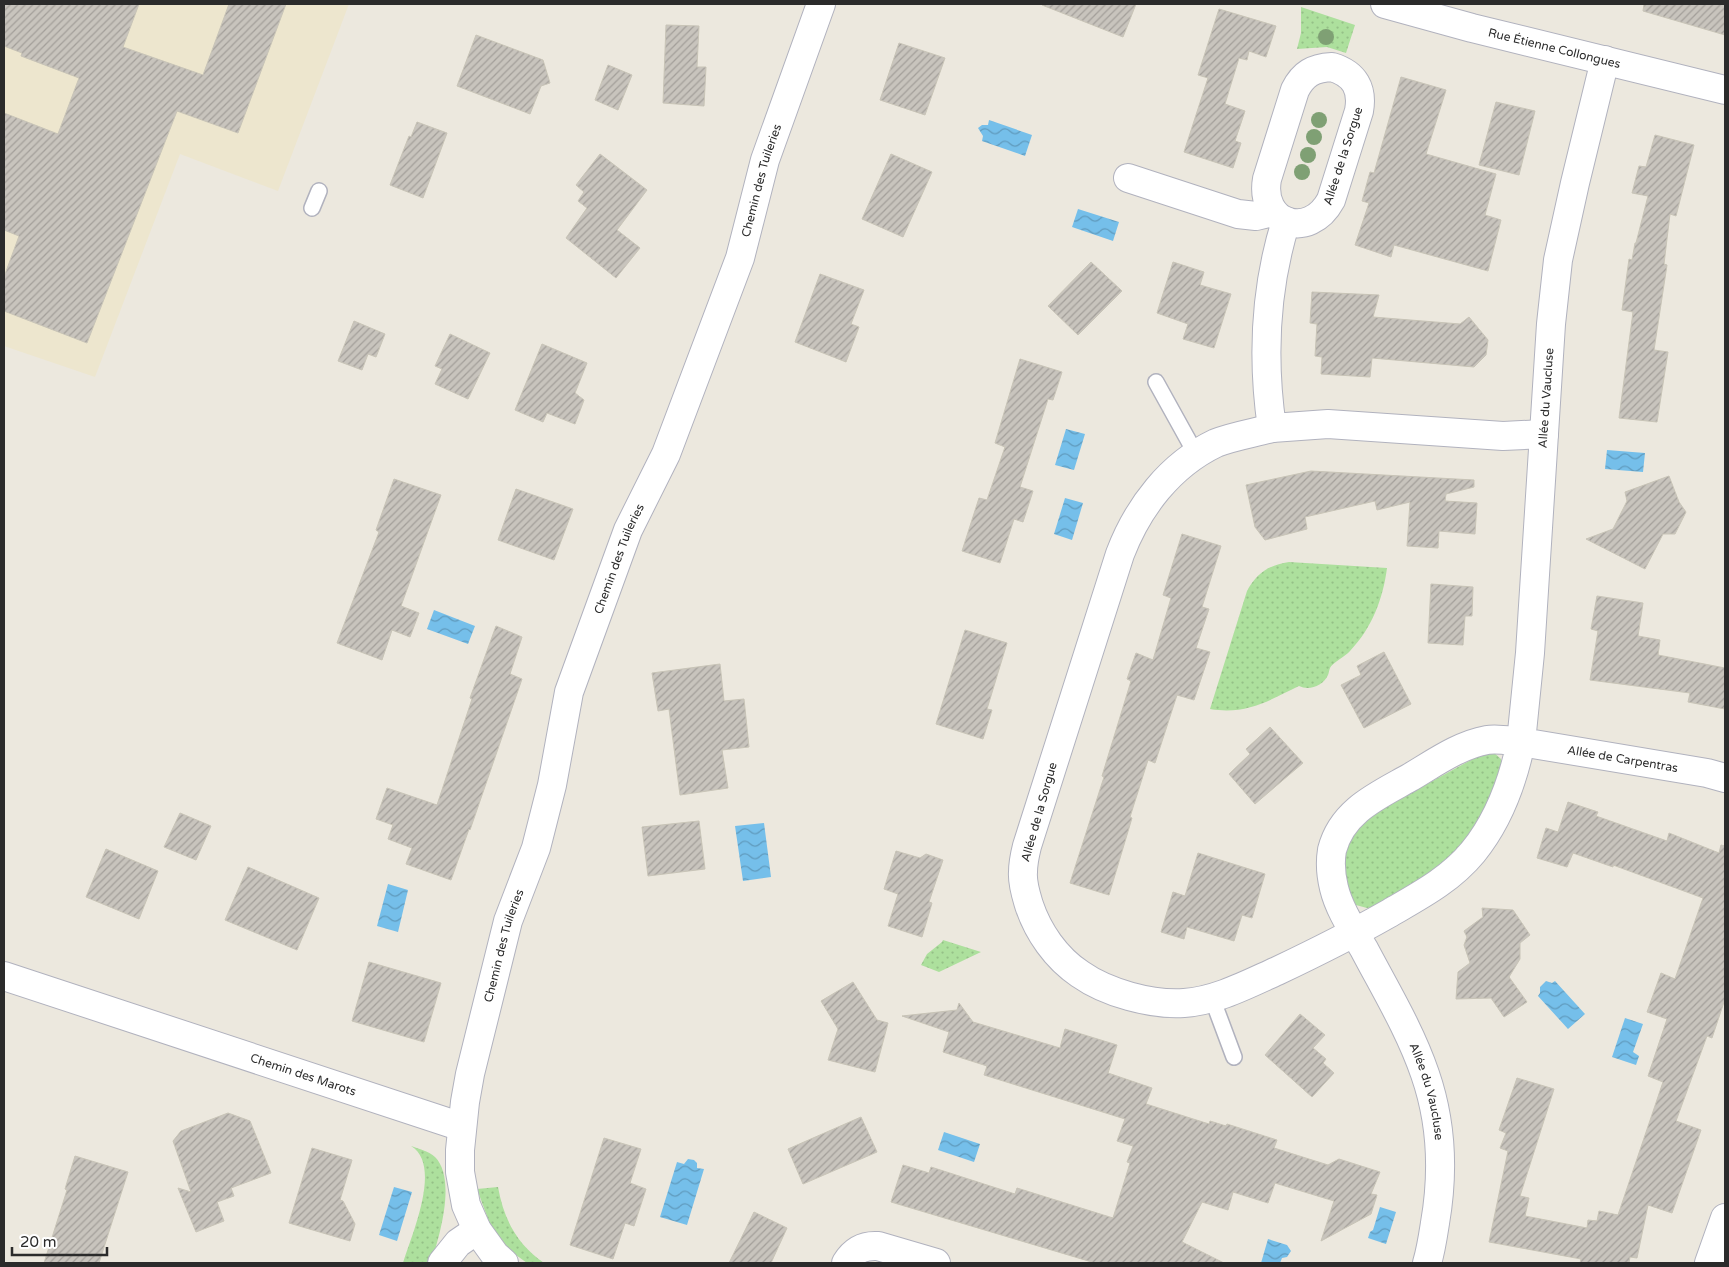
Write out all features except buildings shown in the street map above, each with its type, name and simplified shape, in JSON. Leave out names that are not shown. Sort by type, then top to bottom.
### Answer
[{"type":"street","name":"Chemin des Tuileries","points":[[462,1127],[470,1074],[508,921],[536,848],[552,785],[569,692],[628,530],[666,454],[740,258],[765,160],[821,4]]},
{"type":"street","name":"Rue Étienne Collongues","points":[[1385,4],[1472,28],[1725,90]]},
{"type":"street","name":"Allée du Vaucluse","points":[[1355,933],[1436,885],[1454,871],[1472,852],[1484,837],[1503,803],[1517,762],[1521,742],[1530,653],[1551,324],[1558,260],[1606,60]]},
{"type":"street","name":"Allée de la Sorgue","points":[[1128,178],[1238,214],[1280,216],[1294,223],[1316,218],[1325,210],[1330,200],[1359,111],[1361,100],[1358,88],[1352,78],[1343,71],[1332,67],[1314,70],[1300,80],[1295,90],[1266,179],[1265,191],[1267,202],[1280,216]]},
{"type":"street","points":[[1272,428],[1268,393],[1267,334],[1269,298],[1278,246],[1280,216]]},
{"type":"street","name":"Allée de la Sorgue","points":[[1355,933],[1248,984],[1212,998],[1183,1003],[1145,1000],[1124,994],[1080,974],[1065,962],[1039,930],[1025,891],[1022,874],[1027,846],[1129,530],[1155,491],[1176,470],[1216,444],[1272,428],[1328,424],[1503,436],[1544,434]]},
{"type":"street","name":"Allée du Vaucluse","points":[[1427,1263],[1440,1193],[1441,1148],[1438,1123],[1430,1090],[1414,1047],[1334,889],[1331,864],[1332,852],[1348,818],[1357,809],[1378,796],[1459,750],[1488,740],[1521,742]]},
{"type":"street","name":"Allée de Carpentras","points":[[1521,742],[1707,773],[1725,778]]},
{"type":"street","name":"Chemin des Marots","points":[[4,976],[462,1127]]},
{"type":"street","points":[[462,1127],[460,1172],[466,1206],[477,1230],[495,1255],[504,1263]]},
{"type":"street","points":[[1709,1263],[1725,1218]]},
{"type":"street","points":[[442,1263],[458,1243],[477,1230]]},
{"type":"street","points":[[846,1263],[860,1248],[872,1245],[936,1263]]},
{"type":"lane","points":[[312,208],[319,191]]},
{"type":"lane","points":[[1156,382],[1197,456]]},
{"type":"lane","points":[[1212,998],[1234,1058]]},
{"type":"shaded area","points":[[4,4],[349,4],[278,191],[180,154],[95,377],[4,346]]},
{"type":"green space","points":[[1301,7],[1355,25],[1346,53],[1327,47],[1297,49],[1301,33]]},
{"type":"green space","points":[[1289,562],[1387,568],[1383,591],[1370,623],[1358,642],[1348,653],[1331,666],[1326,679],[1319,685],[1311,688],[1299,686],[1267,701],[1246,708],[1235,710],[1210,709],[1247,591],[1255,579],[1264,571],[1275,565]]},
{"type":"green space","points":[[1492,751],[1501,759],[1502,775],[1487,817],[1448,864],[1385,905],[1367,908],[1352,904],[1342,879],[1346,842],[1370,814],[1480,755]]},
{"type":"green space","points":[[943,940],[981,952],[939,972],[921,965],[927,954]]},
{"type":"green space","points":[[411,1146],[433,1155],[441,1167],[445,1179],[446,1194],[442,1224],[431,1263],[403,1263],[422,1202],[425,1184],[424,1168],[420,1155]]},
{"type":"green space","points":[[498,1187],[504,1210],[513,1230],[526,1248],[544,1263],[527,1263],[502,1242],[491,1227],[477,1189]]},
{"type":"water","points":[[989,120],[1032,135],[1025,156],[982,141],[983,136],[978,128],[982,125],[988,125]]},
{"type":"water","points":[[1078,209],[1119,222],[1113,241],[1072,227]]},
{"type":"water","points":[[1066,429],[1085,434],[1074,470],[1055,465]]},
{"type":"water","points":[[1607,450],[1645,453],[1643,472],[1605,469]]},
{"type":"water","points":[[1065,498],[1083,503],[1072,540],[1054,534]]},
{"type":"water","points":[[434,610],[475,626],[468,644],[427,629]]},
{"type":"water","points":[[764,823],[771,877],[743,881],[735,826]]},
{"type":"water","points":[[388,884],[408,890],[398,932],[377,926]]},
{"type":"water","points":[[1546,981],[1552,983],[1555,981],[1585,1014],[1568,1029],[1538,996],[1540,987]]},
{"type":"water","points":[[1625,1018],[1643,1024],[1633,1052],[1639,1056],[1636,1065],[1612,1057]]},
{"type":"water","points":[[944,1132],[980,1144],[974,1162],[938,1150]]},
{"type":"water","points":[[688,1159],[694,1160],[697,1163],[697,1168],[704,1169],[687,1225],[660,1217],[677,1162],[684,1164]]},
{"type":"water","points":[[394,1187],[412,1192],[397,1241],[379,1235]]},
{"type":"water","points":[[1380,1207],[1396,1212],[1386,1244],[1368,1238],[1373,1230]]},
{"type":"water","points":[[1268,1239],[1287,1245],[1291,1251],[1287,1257],[1282,1258],[1280,1263],[1261,1263]]}]
